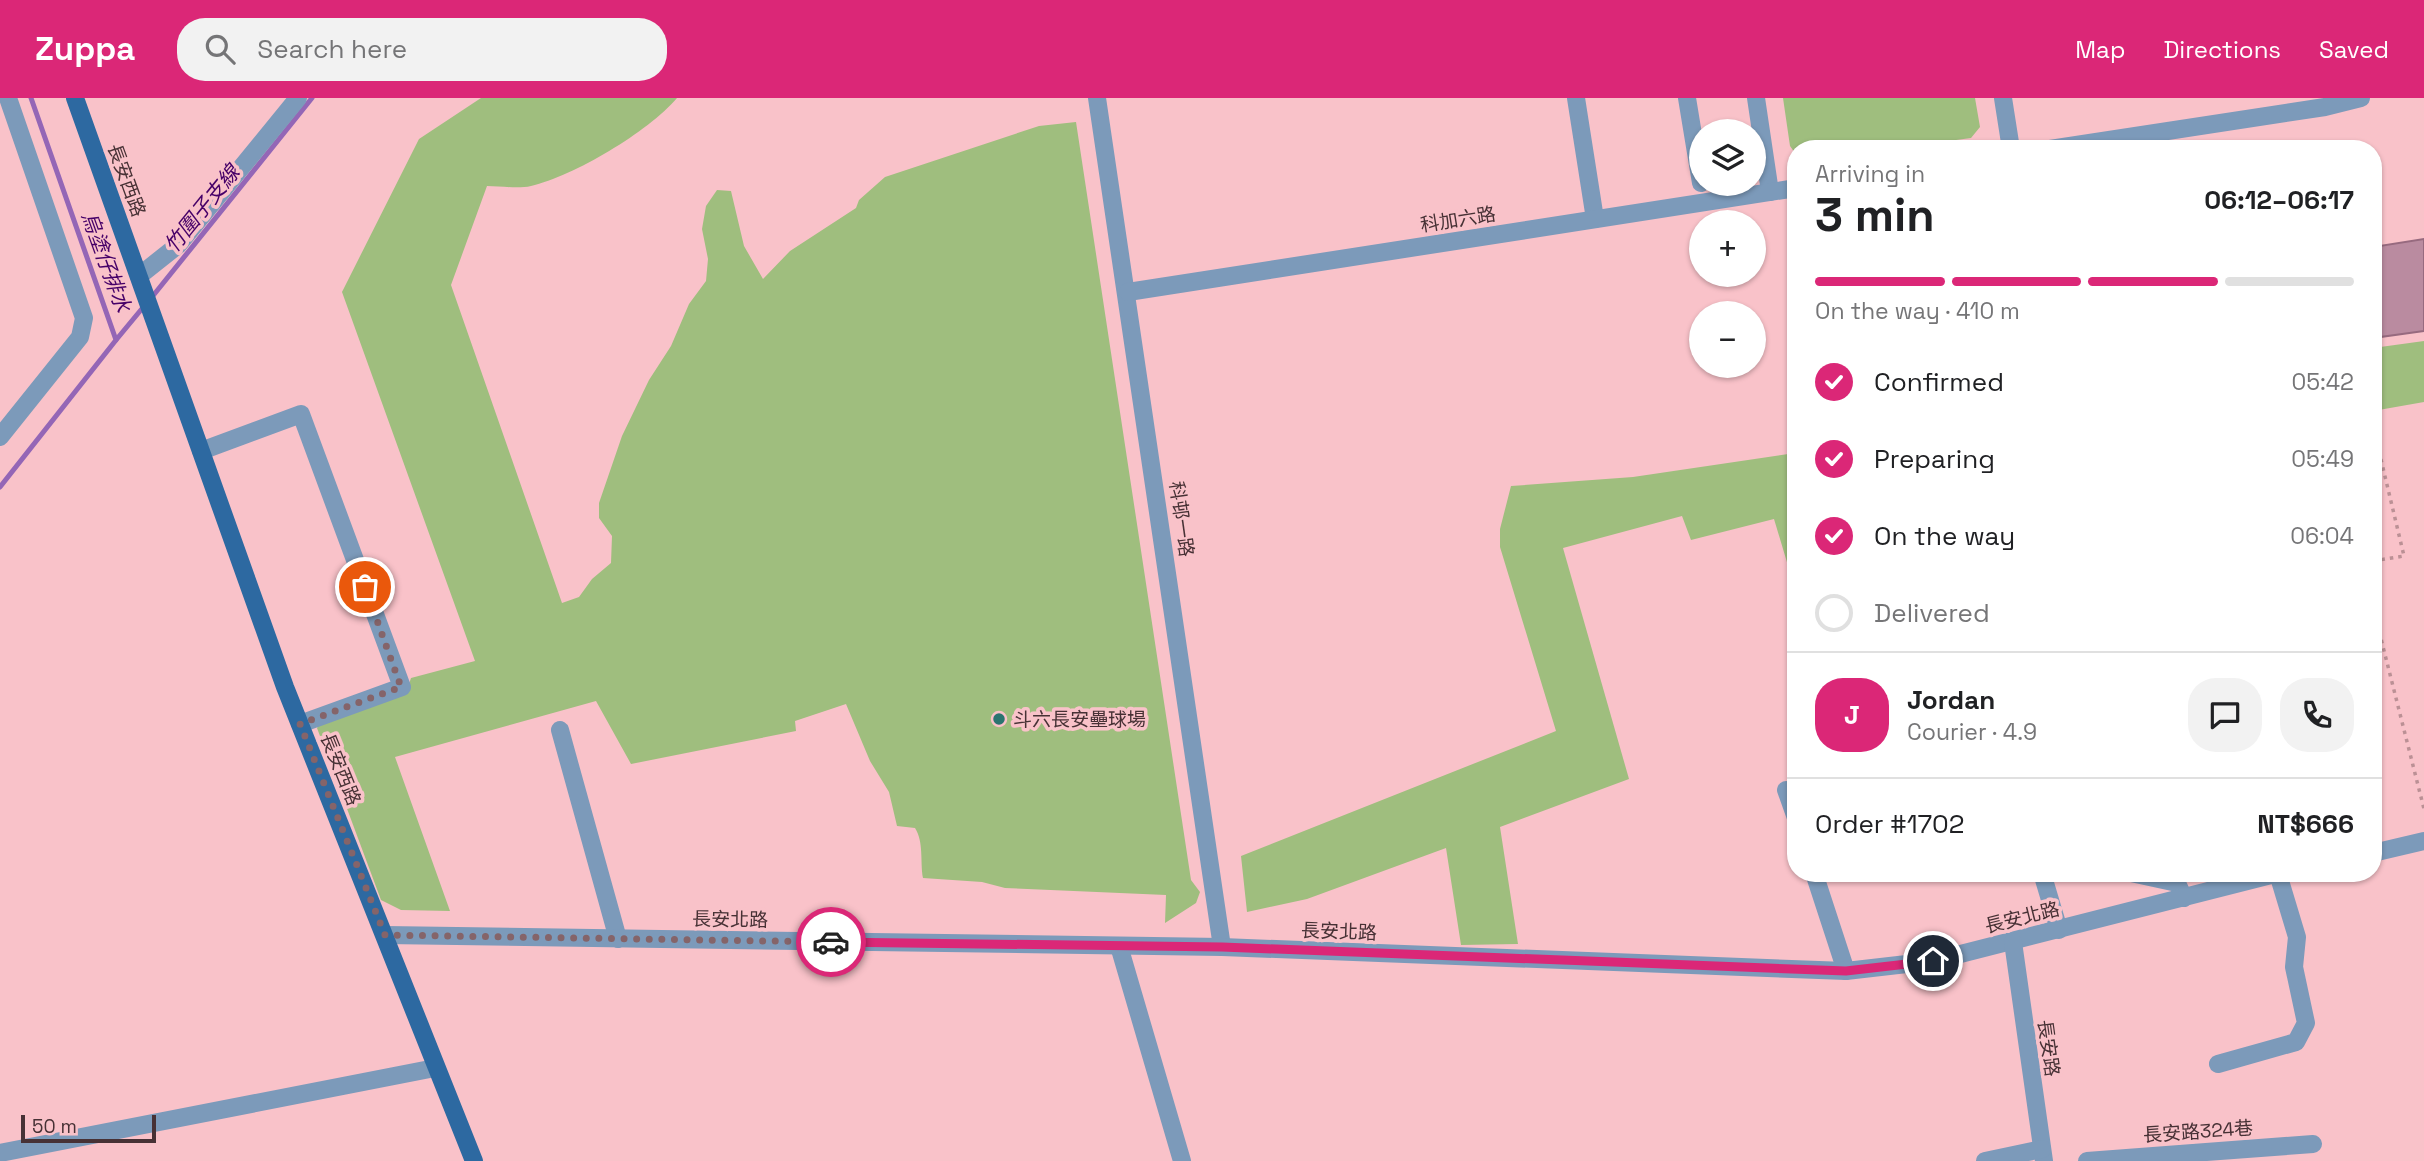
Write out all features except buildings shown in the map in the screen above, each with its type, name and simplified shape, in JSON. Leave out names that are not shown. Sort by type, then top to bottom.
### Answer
[{"type":"main road","name":"長安西路","points":[[75,98],[300,724],[474,1161]]},
{"type":"street","points":[[0,437],[80,337],[84,318],[8,98]]},
{"type":"street","points":[[139,276],[178,245],[298,98]]},
{"type":"street","name":"科邨一路","points":[[1097,98],[1128,292],[1222,947]]},
{"type":"street","points":[[1576,98],[1595,219]]},
{"type":"street","points":[[1687,98],[1690,119]]},
{"type":"street","points":[[1756,98],[1770,192]]},
{"type":"street","points":[[2003,98],[2010,140]]},
{"type":"street","points":[[2109,140],[2325,107],[2361,98]]},
{"type":"street","name":"科加六路","points":[[1128,292],[1787,189]]},
{"type":"street","points":[[1703,196],[1704,203]]},
{"type":"street","points":[[201,451],[301,414],[401,687],[300,724]]},
{"type":"street","points":[[560,730],[618,939]]},
{"type":"street","points":[[2382,851],[2424,841]]},
{"type":"street","points":[[1817,882],[1846,971]]},
{"type":"street","points":[[2045,882],[2059,930]]},
{"type":"street","points":[[2172,882],[2177,883],[2184,898]]},
{"type":"street","name":"長安北路","points":[[385,935],[1222,947],[1846,971],[1933,961],[2245,882]]},
{"type":"street","points":[[2218,1064],[2295,1042],[2306,1023],[2294,967],[2297,937],[2282,882]]},
{"type":"street","name":"長安路","points":[[2013,942],[2043,1155]]},
{"type":"street","points":[[1119,946],[1182,1161]]},
{"type":"street","points":[[0,1153],[435,1068]]},
{"type":"street","name":"長安路324巷","points":[[2087,1161],[2313,1144]]},
{"type":"street","points":[[1985,1161],[2043,1155]]},
{"type":"path","points":[[2382,464],[2404,556],[2382,560]]},
{"type":"path","points":[[2382,643],[2424,809]]},
{"type":"green space","points":[[481,98],[677,98],[648,125],[609,151],[568,173],[526,187],[487,186],[451,285],[562,603],[579,597],[592,579],[611,563],[612,536],[599,518],[599,503],[622,436],[649,380],[671,346],[689,304],[706,281],[708,259],[702,229],[706,206],[717,190],[731,191],[744,246],[763,279],[790,251],[856,208],[859,200],[885,177],[1039,126],[1076,122],[1191,880],[1200,892],[1196,903],[1165,923],[1166,895],[1005,888],[982,882],[923,878],[918,834],[915,828],[897,826],[889,792],[870,761],[846,704],[795,721],[796,731],[631,764],[596,701],[395,757],[450,911],[401,910],[381,900],[317,728],[406,693],[411,678],[475,661],[342,292],[419,139]]},
{"type":"green space","points":[[1783,98],[1975,98],[1980,127],[1971,138],[1956,140],[1789,140]]},
{"type":"green space","points":[[2424,341],[2424,402],[2382,409],[2382,347]]},
{"type":"green space","points":[[1787,454],[1787,562],[1774,519],[1691,540],[1682,516],[1563,548],[1629,779],[1500,827],[1518,944],[1461,945],[1446,848],[1307,899],[1247,912],[1241,856],[1556,731],[1500,547],[1500,529],[1511,486],[1633,477]]},
{"type":"waterway","name":"烏塗仔排水","points":[[0,487],[116,340],[31,98]]},
{"type":"waterway","name":"竹圍子支線","points":[[152,297],[312,98]]},
{"type":"waterway","name":"竹圍子支線","points":[[116,340],[145,305]]},
{"type":"way so far","points":[[365,587],[401,687],[300,724],[385,935],[831,942]]},
{"type":"place","name":"斗六長安壘球場","points":[[999,719]]},
{"type":"route","points":[[831,942],[1222,947],[1846,971],[1933,961]]}]
